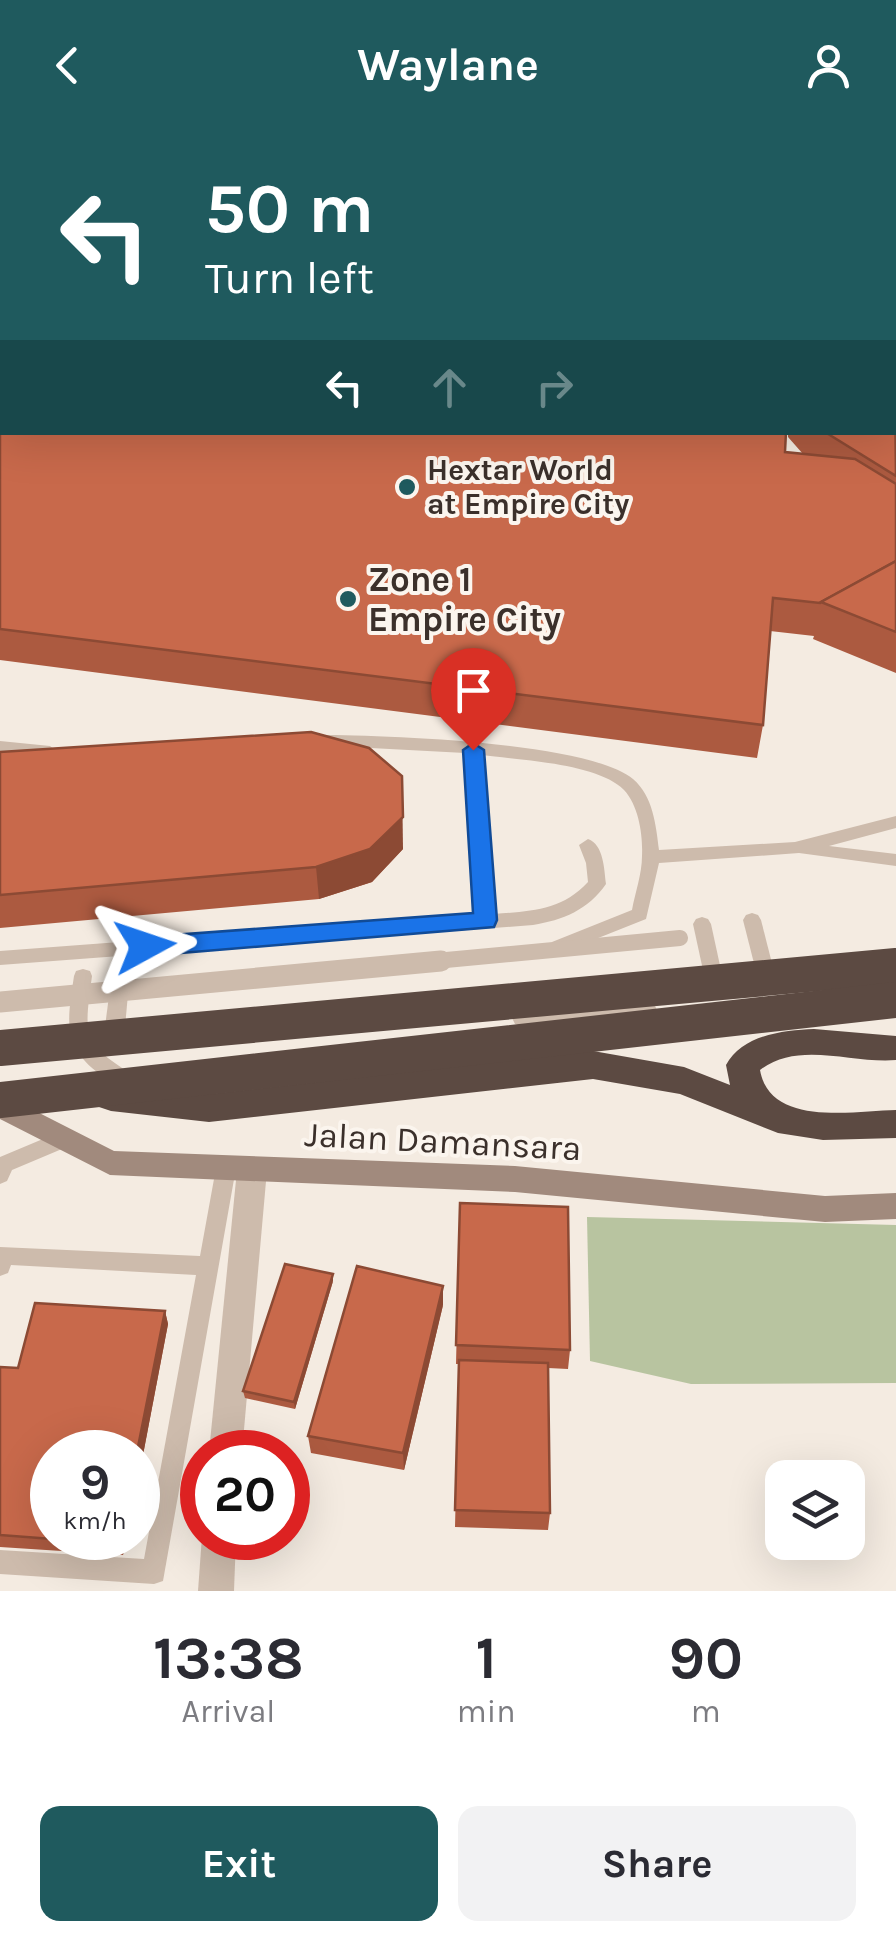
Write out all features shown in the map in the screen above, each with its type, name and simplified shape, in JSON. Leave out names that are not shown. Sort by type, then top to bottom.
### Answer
[{"type":"highway","points":[[0,1048],[896,966]]},
{"type":"highway","points":[[0,1102],[896,1000]]},
{"type":"highway","points":[[778,1119],[755,1102],[744,1085],[743,1065],[755,1052],[804,1044],[894,1048]]},
{"type":"highway","points":[[0,1085],[208,1108],[593,1065],[684,1081],[778,1119],[823,1126],[896,1124]]},
{"type":"street","points":[[0,1033],[627,1013],[712,1016],[894,1048]]},
{"type":"street","name":"Jalan Damansara","points":[[0,1102],[62,1140],[110,1163],[515,1179],[824,1208],[896,1206]]},
{"type":"street","points":[[226,1430],[239,1169]]},
{"type":"street","points":[[216,1591],[218,1560]]},
{"type":"lane","points":[[304,742],[342,740],[473,750],[590,765],[625,782],[645,807],[652,857],[640,914],[555,949]]},
{"type":"lane","points":[[0,747],[60,753],[0,758]]},
{"type":"lane","points":[[473,750],[486,920]]},
{"type":"lane","points":[[795,848],[896,822]]},
{"type":"lane","points":[[0,958],[549,916],[582,903],[597,884],[588,845]]},
{"type":"lane","points":[[652,857],[795,848],[896,860]]},
{"type":"lane","points":[[752,920],[770,991],[822,1037]]},
{"type":"lane","points":[[690,1016],[718,995],[702,924]]},
{"type":"lane","points":[[0,1002],[680,938]]},
{"type":"lane","points":[[115,1027],[122,972]]},
{"type":"lane","points":[[83,976],[76,1028],[87,1057],[140,1090],[208,1108]]},
{"type":"lane","points":[[0,1174],[5,1164],[62,1140]]},
{"type":"lane","points":[[0,1562],[154,1572],[208,1266],[239,1169]]},
{"type":"lane","points":[[0,1266],[3,1254],[208,1266]]},
{"type":"green space","points":[[587,1217],[896,1225],[896,1383],[691,1384],[590,1361]]},
{"type":"building","name":"Zone 1 Empire City","points":[[0,435],[786,435],[785,452],[855,459],[896,484],[896,561],[820,603],[773,598],[763,725],[0,629]]},
{"type":"building","points":[[830,435],[895,435],[896,476]]},
{"type":"building","points":[[896,561],[896,632],[821,602]]},
{"type":"building","points":[[311,732],[369,748],[402,776],[403,817],[370,849],[316,867],[0,895],[0,752]]},
{"type":"building","points":[[460,1203],[568,1207],[570,1350],[456,1345]]},
{"type":"building","points":[[285,1264],[333,1274],[294,1402],[243,1391]]},
{"type":"building","points":[[357,1266],[443,1286],[403,1453],[310,1436]]},
{"type":"building","points":[[35,1303],[165,1311],[141,1430],[30,1430],[30,1537],[0,1535],[0,1367],[18,1368]]},
{"type":"building","points":[[459,1360],[548,1363],[550,1513],[455,1510]]},
{"type":"place","name":"Hextar World at Empire City","points":[[407,487]]},
{"type":"place","name":"Zone 1 Empire City","points":[[348,599]]},
{"type":"route","points":[[145,946],[486,920],[473,750]]}]
